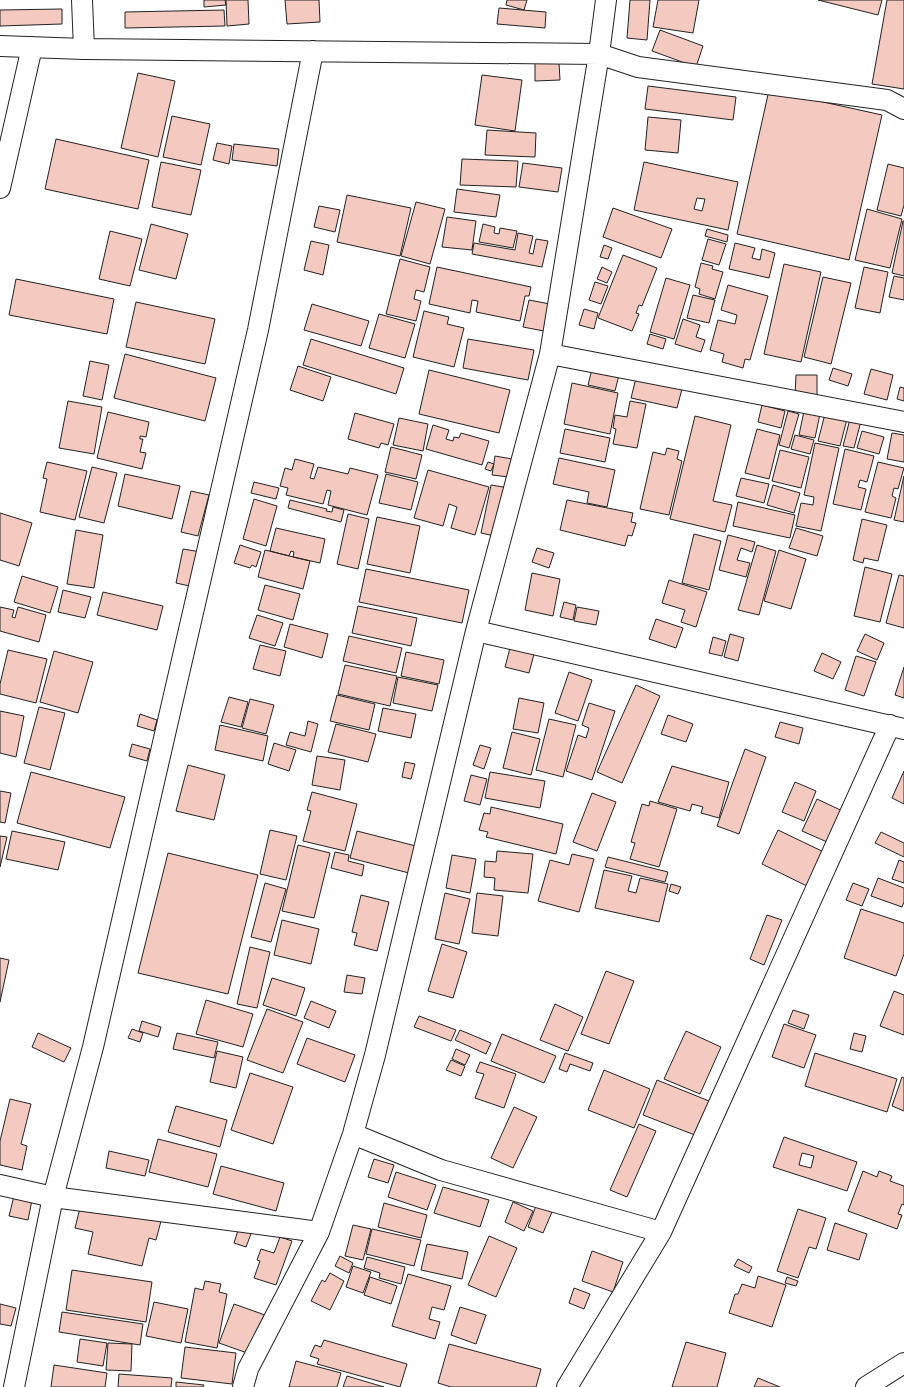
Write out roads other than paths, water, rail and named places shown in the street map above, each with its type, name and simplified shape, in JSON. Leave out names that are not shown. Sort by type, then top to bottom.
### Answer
[{"type":"street","points":[[82,0],[84,49]]},
{"type":"street","points":[[243,1387],[248,1369],[319,1232],[353,1134],[377,1047],[476,631],[550,354],[599,54],[606,0]]},
{"type":"street","points":[[0,46],[84,49],[599,54],[638,68],[887,100],[904,109]]},
{"type":"street","points":[[0,188],[32,47]]},
{"type":"street","points":[[14,1387],[54,1197],[93,1047],[258,330],[313,51]]},
{"type":"street","points":[[550,354],[904,422]]},
{"type":"street","points":[[476,631],[897,727],[661,1232],[567,1387]]},
{"type":"street","points":[[353,1134],[441,1170],[661,1232]]},
{"type":"street","points":[[0,1185],[54,1197],[319,1232]]},
{"type":"street","points":[[866,1387],[904,1363]]}]
